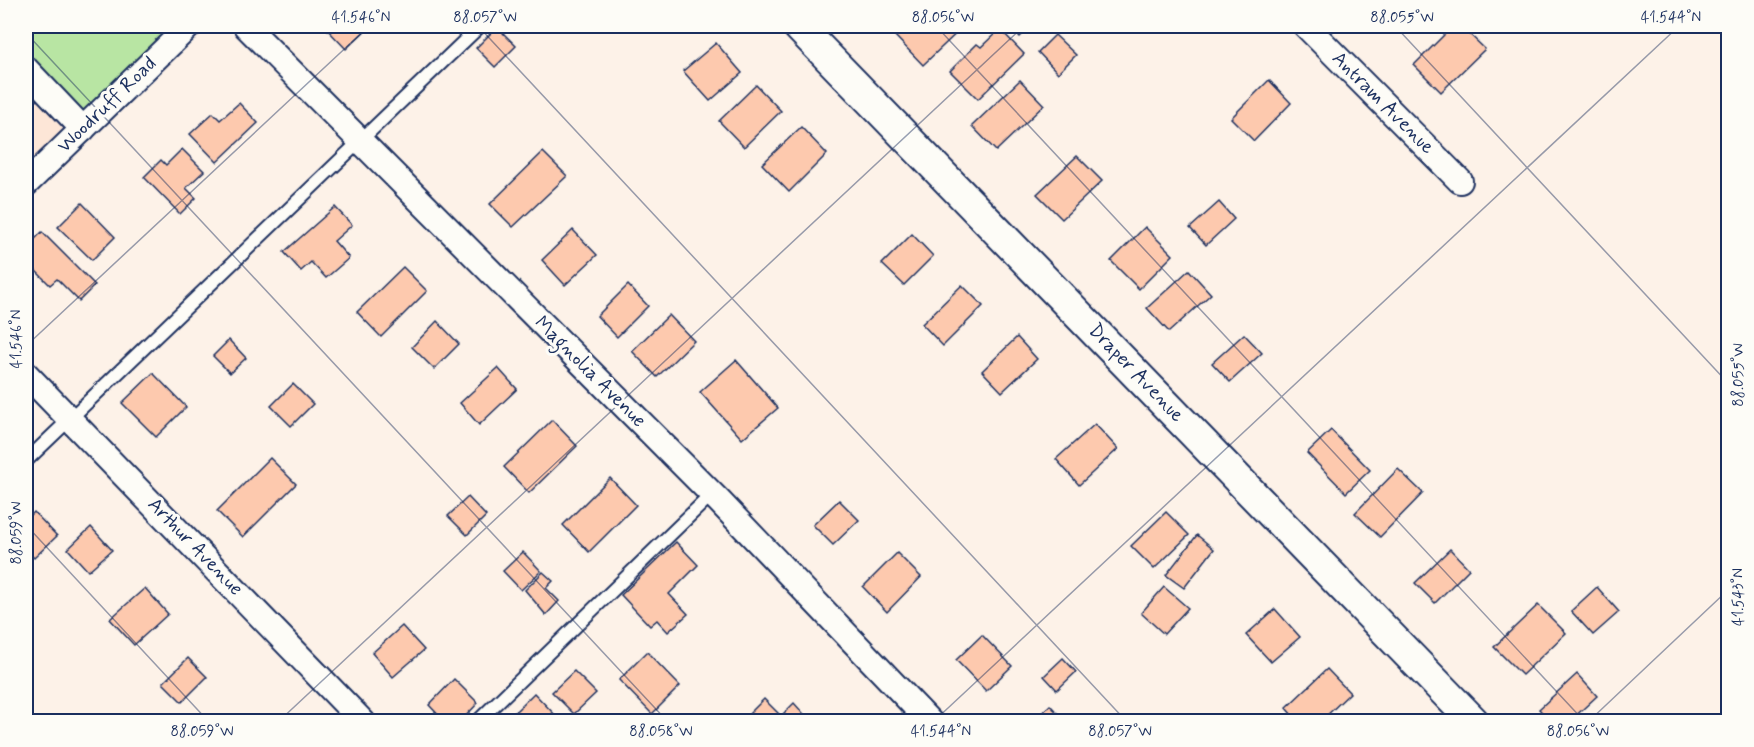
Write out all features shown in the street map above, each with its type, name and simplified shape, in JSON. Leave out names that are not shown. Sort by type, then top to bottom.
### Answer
[{"type":"street","name":"Woodruff Road","points":[[26,184],[189,26]]},
{"type":"street","name":"Magnolia Avenue","points":[[246,26],[712,495],[930,722]]},
{"type":"street","name":"Draper Avenue","points":[[798,26],[1474,722]]},
{"type":"street","name":"Antram Avenue","points":[[1306,26],[1460,181]]},
{"type":"street","points":[[26,69],[83,129]]},
{"type":"street","name":"Arthur Avenue","points":[[26,374],[363,722]]},
{"type":"lane","points":[[26,461],[480,26]]},
{"type":"lane","points":[[477,722],[712,495]]},
{"type":"shaded area","points":[[26,84],[69,128],[26,170]]},
{"type":"green space","points":[[26,26],[176,26],[69,128],[26,84]]},
{"type":"building","points":[[370,26],[346,49],[325,27]]},
{"type":"building","points":[[905,26],[964,26],[923,65],[895,36]]},
{"type":"building","points":[[1009,26],[1031,26],[1020,37]]},
{"type":"building","points":[[1453,26],[1461,26],[1485,49],[1441,92],[1414,65]]},
{"type":"building","points":[[497,27],[516,46],[495,67],[476,48]]},
{"type":"building","points":[[1000,29],[1024,54],[978,99],[950,71],[977,44],[981,47]]},
{"type":"building","points":[[1055,35],[1076,55],[1058,73],[1038,52]]},
{"type":"building","points":[[716,43],[742,73],[710,101],[683,71]]},
{"type":"building","points":[[1020,80],[1044,105],[996,151],[972,126]]},
{"type":"building","points":[[1269,80],[1291,103],[1254,141],[1231,118]]},
{"type":"building","points":[[756,85],[781,111],[744,147],[719,121]]},
{"type":"building","points":[[239,103],[258,123],[217,162],[190,134],[213,113],[220,120]]},
{"type":"building","points":[[801,127],[827,154],[789,192],[762,164]]},
{"type":"building","points":[[182,149],[204,171],[186,188],[196,198],[180,214],[144,177],[161,160],[166,165]]},
{"type":"building","points":[[543,152],[567,176],[513,227],[490,204]]},
{"type":"building","points":[[1077,156],[1102,181],[1062,219],[1037,194]]},
{"type":"building","points":[[1219,202],[1234,219],[1206,245],[1190,228]]},
{"type":"building","points":[[82,203],[115,237],[92,260],[58,227]]},
{"type":"building","points":[[335,207],[352,225],[334,241],[349,258],[326,278],[311,262],[301,271],[284,252]]},
{"type":"building","points":[[1145,227],[1173,255],[1139,289],[1111,261]]},
{"type":"building","points":[[573,230],[597,255],[565,285],[542,260]]},
{"type":"building","points":[[42,232],[95,285],[79,301],[57,279],[50,285],[26,261],[26,248]]},
{"type":"building","points":[[912,234],[933,256],[904,285],[882,264]]},
{"type":"building","points":[[403,267],[427,291],[381,337],[357,312]]},
{"type":"building","points":[[1189,270],[1211,294],[1169,332],[1147,308]]},
{"type":"building","points":[[628,285],[648,306],[617,337],[597,316]]},
{"type":"building","points":[[962,285],[983,306],[943,346],[922,324]]},
{"type":"building","points":[[669,315],[694,341],[657,377],[632,351]]},
{"type":"building","points":[[437,321],[459,344],[434,369],[412,347]]},
{"type":"building","points":[[1244,334],[1262,353],[1230,382],[1212,363]]},
{"type":"building","points":[[1017,337],[1037,359],[1002,392],[982,371]]},
{"type":"building","points":[[229,340],[246,358],[230,373],[213,356]]},
{"type":"building","points":[[736,360],[778,408],[742,439],[700,392]]},
{"type":"building","points":[[498,368],[517,389],[479,425],[460,403]]},
{"type":"building","points":[[153,373],[186,407],[156,437],[122,403]]},
{"type":"building","points":[[293,384],[313,404],[291,426],[271,406]]},
{"type":"building","points":[[552,420],[577,446],[529,493],[504,467]]},
{"type":"building","points":[[1095,424],[1118,449],[1079,485],[1056,459]]},
{"type":"building","points":[[1331,430],[1370,470],[1346,493],[1307,453]]},
{"type":"building","points":[[270,458],[296,484],[243,537],[217,511]]},
{"type":"building","points":[[1398,469],[1423,493],[1380,537],[1355,513]]},
{"type":"building","points":[[610,478],[636,505],[589,552],[563,525]]},
{"type":"building","points":[[468,497],[486,516],[467,535],[448,516]]},
{"type":"building","points":[[839,500],[859,520],[833,545],[813,525]]},
{"type":"building","points":[[34,512],[57,536],[34,558],[26,550],[26,520]]},
{"type":"building","points":[[1166,512],[1189,535],[1154,569],[1131,546]]},
{"type":"building","points":[[91,527],[112,550],[88,571],[68,549]]},
{"type":"building","points":[[1197,535],[1214,549],[1184,588],[1166,575]]},
{"type":"building","points":[[676,542],[698,565],[669,594],[688,614],[668,632],[657,620],[650,626],[621,595]]},
{"type":"building","points":[[1450,549],[1469,569],[1435,603],[1415,583]]},
{"type":"building","points":[[523,552],[541,571],[521,590],[503,571]]},
{"type":"building","points":[[897,553],[921,577],[887,612],[863,587]]},
{"type":"building","points":[[543,572],[553,581],[546,588],[559,601],[546,615],[525,590]]},
{"type":"building","points":[[1164,587],[1188,608],[1164,634],[1141,613]]},
{"type":"building","points":[[1597,587],[1619,612],[1593,635],[1571,611]]},
{"type":"building","points":[[145,588],[168,614],[134,645],[110,619]]},
{"type":"building","points":[[1538,605],[1566,633],[1522,675],[1494,647]]},
{"type":"building","points":[[1275,609],[1300,637],[1271,662],[1246,635]]},
{"type":"building","points":[[402,626],[424,650],[393,677],[372,653]]},
{"type":"building","points":[[982,635],[1012,666],[986,691],[956,660]]},
{"type":"building","points":[[647,652],[680,686],[652,714],[619,680]]},
{"type":"building","points":[[188,658],[207,677],[182,702],[163,683]]},
{"type":"building","points":[[1063,658],[1076,672],[1057,690],[1044,676]]},
{"type":"building","points":[[1327,669],[1350,693],[1320,722],[1298,722],[1286,708]]},
{"type":"building","points":[[574,671],[596,693],[574,714],[552,692]]},
{"type":"building","points":[[1577,674],[1597,696],[1569,722],[1551,722],[1539,709]]},
{"type":"building","points":[[454,679],[478,703],[460,722],[445,722],[429,705]]},
{"type":"building","points":[[534,693],[558,718],[554,722],[505,722]]},
{"type":"building","points":[[764,699],[781,716],[794,703],[811,722],[741,722]]},
{"type":"building","points":[[1050,705],[1066,722],[1032,722]]}]
